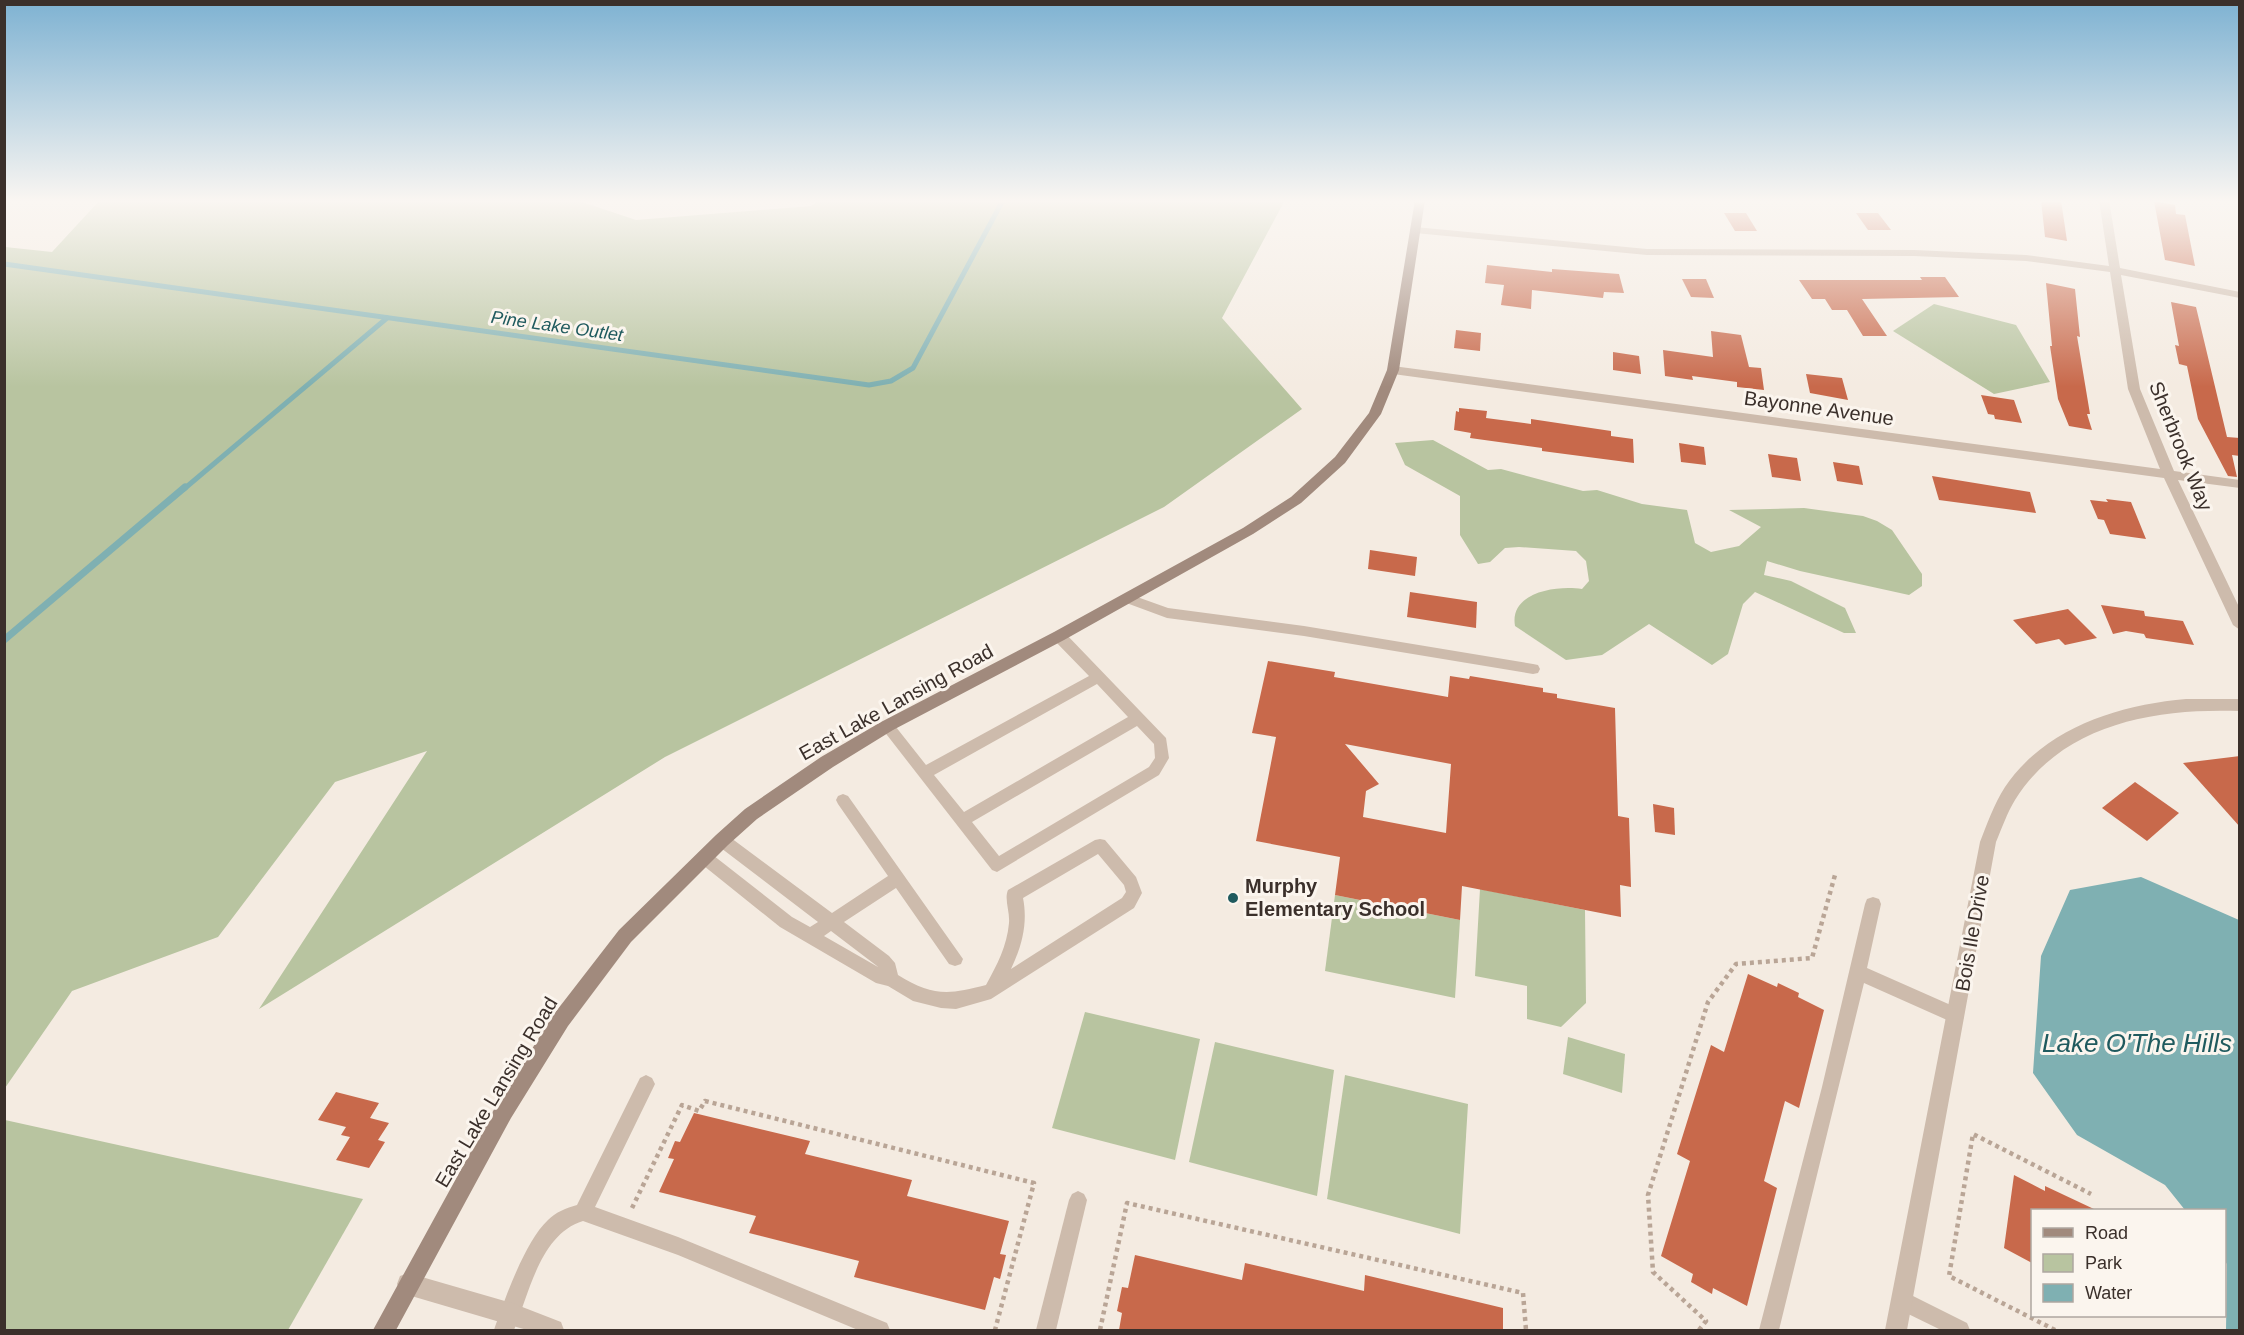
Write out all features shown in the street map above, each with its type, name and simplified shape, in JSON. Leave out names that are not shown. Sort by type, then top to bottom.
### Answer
[{"type":"street","name":"East Lake Lansing Road","points":[[384,1330],[504,1111],[561,1020],[625,936],[704,857],[751,814],[827,762],[887,726],[1059,636],[1248,531],[1296,500],[1340,460],[1375,414],[1393,370],[1410,262]]},
{"type":"street","points":[[2068,262],[2240,295]]},
{"type":"street","name":"Sherbrook Way","points":[[2115,262],[2134,389],[2169,475],[2240,626]]},
{"type":"street","name":"Bayonne Avenue","points":[[1393,370],[2240,484]]},
{"type":"street","name":"Bois Ile Drive","points":[[1896,1330],[1989,842],[2007,798],[2031,768],[2062,741],[2089,726],[2155,708],[2207,703],[2240,705]]},
{"type":"street","points":[[408,1284],[508,1322],[553,1330]]},
{"type":"lane","points":[[1126,598],[1167,613],[1304,631],[1533,669]]},
{"type":"lane","points":[[887,726],[998,865],[1154,771],[1164,753],[1161,742],[1059,636]]},
{"type":"lane","points":[[924,773],[1098,676]]},
{"type":"lane","points":[[962,820],[1138,718]]},
{"type":"lane","points":[[843,800],[955,959]]},
{"type":"lane","points":[[722,840],[884,961],[891,979]]},
{"type":"lane","points":[[704,857],[786,922],[874,973],[891,979],[913,993],[956,1001],[991,991],[1123,908],[1134,893],[1131,882],[1100,845],[1014,895],[1017,923],[1011,950],[991,991]]},
{"type":"lane","points":[[810,936],[898,878]]},
{"type":"lane","points":[[1769,1330],[1832,1087],[1873,904]]},
{"type":"lane","points":[[1858,972],[1956,1016]]},
{"type":"lane","points":[[583,1212],[646,1084]]},
{"type":"lane","points":[[1046,1330],[1078,1200]]},
{"type":"lane","points":[[508,1322],[521,1283],[548,1234],[558,1221],[571,1213],[583,1212],[678,1246],[880,1330]]},
{"type":"lane","points":[[1903,1301],[1960,1330]]},
{"type":"path","points":[[1700,1330],[1706,1321],[1653,1272],[1648,1195],[1708,1002],[1736,964],[1812,958],[1835,875]]},
{"type":"path","points":[[623,1227],[682,1105],[699,1111],[705,1101],[1034,1183],[995,1330]]},
{"type":"path","points":[[2055,1330],[1950,1276],[1973,1134],[2091,1194]]},
{"type":"path","points":[[1100,1330],[1127,1203],[1523,1293],[1526,1330]]},
{"type":"green space","points":[[5,262],[1252,262],[1222,318],[1302,409],[1164,507],[665,757],[259,1009],[427,751],[335,782],[218,937],[72,991],[5,1088]]},
{"type":"green space","points":[[1934,304],[2016,325],[2050,382],[1994,394],[1893,331]]},
{"type":"green space","points":[[1433,440],[1488,470],[1501,469],[1583,491],[1597,490],[1642,504],[1687,510],[1695,543],[1711,552],[1739,546],[1761,527],[1729,510],[1804,508],[1863,516],[1892,530],[1922,574],[1922,586],[1909,595],[1800,571],[1767,561],[1764,575],[1791,581],[1845,608],[1856,633],[1844,633],[1755,592],[1743,604],[1728,654],[1712,665],[1649,624],[1602,655],[1566,660],[1515,626],[1515,614],[1519,605],[1537,593],[1560,588],[1582,589],[1589,581],[1586,561],[1576,551],[1519,547],[1505,548],[1490,562],[1478,564],[1460,535],[1460,496],[1405,465],[1395,443]]},
{"type":"green space","points":[[1480,889],[1585,910],[1586,1003],[1561,1027],[1527,1019],[1527,986],[1475,976]]},
{"type":"green space","points":[[1335,895],[1460,920],[1455,998],[1325,971]]},
{"type":"green space","points":[[1085,1012],[1200,1039],[1175,1160],[1052,1128]]},
{"type":"green space","points":[[1568,1037],[1625,1054],[1622,1093],[1563,1074]]},
{"type":"green space","points":[[1215,1042],[1334,1070],[1317,1196],[1189,1162]]},
{"type":"green space","points":[[1345,1075],[1468,1104],[1460,1234],[1327,1199]]},
{"type":"green space","points":[[5,1120],[363,1199],[288,1330],[5,1330]]},
{"type":"water","name":"Lake O'The Hills","points":[[2141,877],[2239,920],[2239,1330],[2226,1330],[2226,1209],[2184,1209],[2165,1185],[2077,1135],[2033,1073],[2041,956],[2070,890]]},
{"type":"building","points":[[2176,262],[2194,262],[2195,266]]},
{"type":"building","points":[[1487,265],[1552,272],[1552,269],[1619,274],[1624,293],[1604,292],[1603,298],[1532,290],[1531,309],[1501,305],[1504,285],[1485,283]]},
{"type":"building","points":[[1920,277],[1945,277],[1959,297],[1862,299],[1887,336],[1863,336],[1847,310],[1832,310],[1825,299],[1812,299],[1799,280],[1922,280]]},
{"type":"building","points":[[1682,279],[1706,279],[1714,298],[1691,297]]},
{"type":"building","points":[[2046,283],[2075,289],[2080,337],[2077,336],[2090,414],[2087,414],[2092,430],[2069,426],[2058,399],[2050,346],[2052,346]]},
{"type":"building","points":[[2171,302],[2196,307],[2227,437],[2240,438],[2240,456],[2232,455],[2237,477],[2228,476],[2198,419],[2187,366],[2179,364],[2175,345],[2179,346]]},
{"type":"building","points":[[1456,330],[1481,333],[1480,351],[1454,348]]},
{"type":"building","points":[[1711,331],[1741,335],[1749,367],[1761,368],[1764,390],[1737,387],[1737,382],[1692,376],[1693,380],[1665,376],[1663,350],[1713,357]]},
{"type":"building","points":[[1613,352],[1639,356],[1641,374],[1613,370]]},
{"type":"building","points":[[1806,374],[1842,378],[1848,400],[1810,393]]},
{"type":"building","points":[[1981,395],[2014,400],[2022,423],[1995,419],[1994,415],[1988,414]]},
{"type":"building","points":[[1459,408],[1487,411],[1486,418],[1531,424],[1531,419],[1611,431],[1611,436],[1633,439],[1634,463],[1542,451],[1542,448],[1470,438],[1471,433],[1454,430],[1456,411],[1459,412]]},
{"type":"building","points":[[1679,443],[1704,447],[1706,465],[1681,462]]},
{"type":"building","points":[[1768,454],[1797,458],[1801,481],[1772,477]]},
{"type":"building","points":[[1833,462],[1859,466],[1863,485],[1837,481]]},
{"type":"building","points":[[1932,476],[2030,492],[2036,513],[1939,500]]},
{"type":"building","points":[[2106,499],[2131,502],[2146,539],[2110,534],[2104,520],[2098,519],[2090,500],[2108,502]]},
{"type":"building","points":[[1370,550],[1417,557],[1415,576],[1368,569]]},
{"type":"building","points":[[1410,592],[1477,602],[1476,628],[1407,617]]},
{"type":"building","points":[[2101,605],[2144,611],[2145,616],[2183,621],[2194,645],[2146,638],[2144,634],[2126,631],[2113,634]]},
{"type":"building","points":[[2068,609],[2097,638],[2065,645],[2059,639],[2036,644],[2013,620]]},
{"type":"building","points":[[1268,661],[1335,672],[1334,677],[1448,697],[1450,676],[1469,679],[1470,676],[1543,688],[1543,692],[1557,694],[1557,698],[1615,708],[1618,816],[1629,818],[1631,887],[1620,885],[1621,917],[1462,886],[1460,920],[1335,895],[1340,857],[1256,841],[1276,737],[1252,733]],"holes":[[[1345,744],[1451,764],[1446,833],[1363,817],[1366,791],[1379,784]]]},
{"type":"building","points":[[2240,756],[2240,827],[2183,763]]},
{"type":"building","points":[[2135,782],[2179,813],[2147,841],[2102,808]]},
{"type":"building","points":[[1653,804],[1674,808],[1675,835],[1655,832]]},
{"type":"building","points":[[1748,974],[1777,987],[1778,983],[1799,993],[1798,997],[1824,1010],[1799,1108],[1785,1101],[1764,1181],[1777,1188],[1747,1306],[1713,1288],[1712,1294],[1691,1282],[1693,1274],[1661,1256],[1690,1161],[1677,1154],[1711,1045],[1724,1052]]},
{"type":"building","points":[[336,1092],[379,1103],[370,1118],[389,1123],[378,1140],[385,1142],[369,1168],[336,1160],[350,1137],[341,1135],[346,1127],[318,1120]]},
{"type":"building","points":[[694,1113],[810,1141],[805,1154],[912,1180],[907,1196],[1009,1221],[1000,1254],[1006,1255],[1000,1279],[994,1277],[985,1310],[854,1277],[859,1261],[749,1233],[756,1216],[659,1192],[674,1159],[668,1158],[675,1141],[680,1142]]},
{"type":"building","points":[[2014,1175],[2045,1191],[2045,1186],[2094,1209],[2031,1209],[2031,1262],[2004,1248]]},
{"type":"building","points":[[1135,1255],[1242,1280],[1245,1263],[1364,1291],[1365,1275],[1503,1308],[1503,1330],[1119,1330],[1122,1313],[1117,1311],[1122,1287],[1128,1288]]},
{"type":"waterway","name":"Pine Lake Outlet","points":[[4,264],[869,385],[891,381],[913,368],[970,262]]},
{"type":"waterway","points":[[184,489],[387,318]]},
{"type":"waterway","points":[[4,640],[185,487]]},
{"type":"place","name":"Murphy Elementary School","points":[[1233,898]]}]
